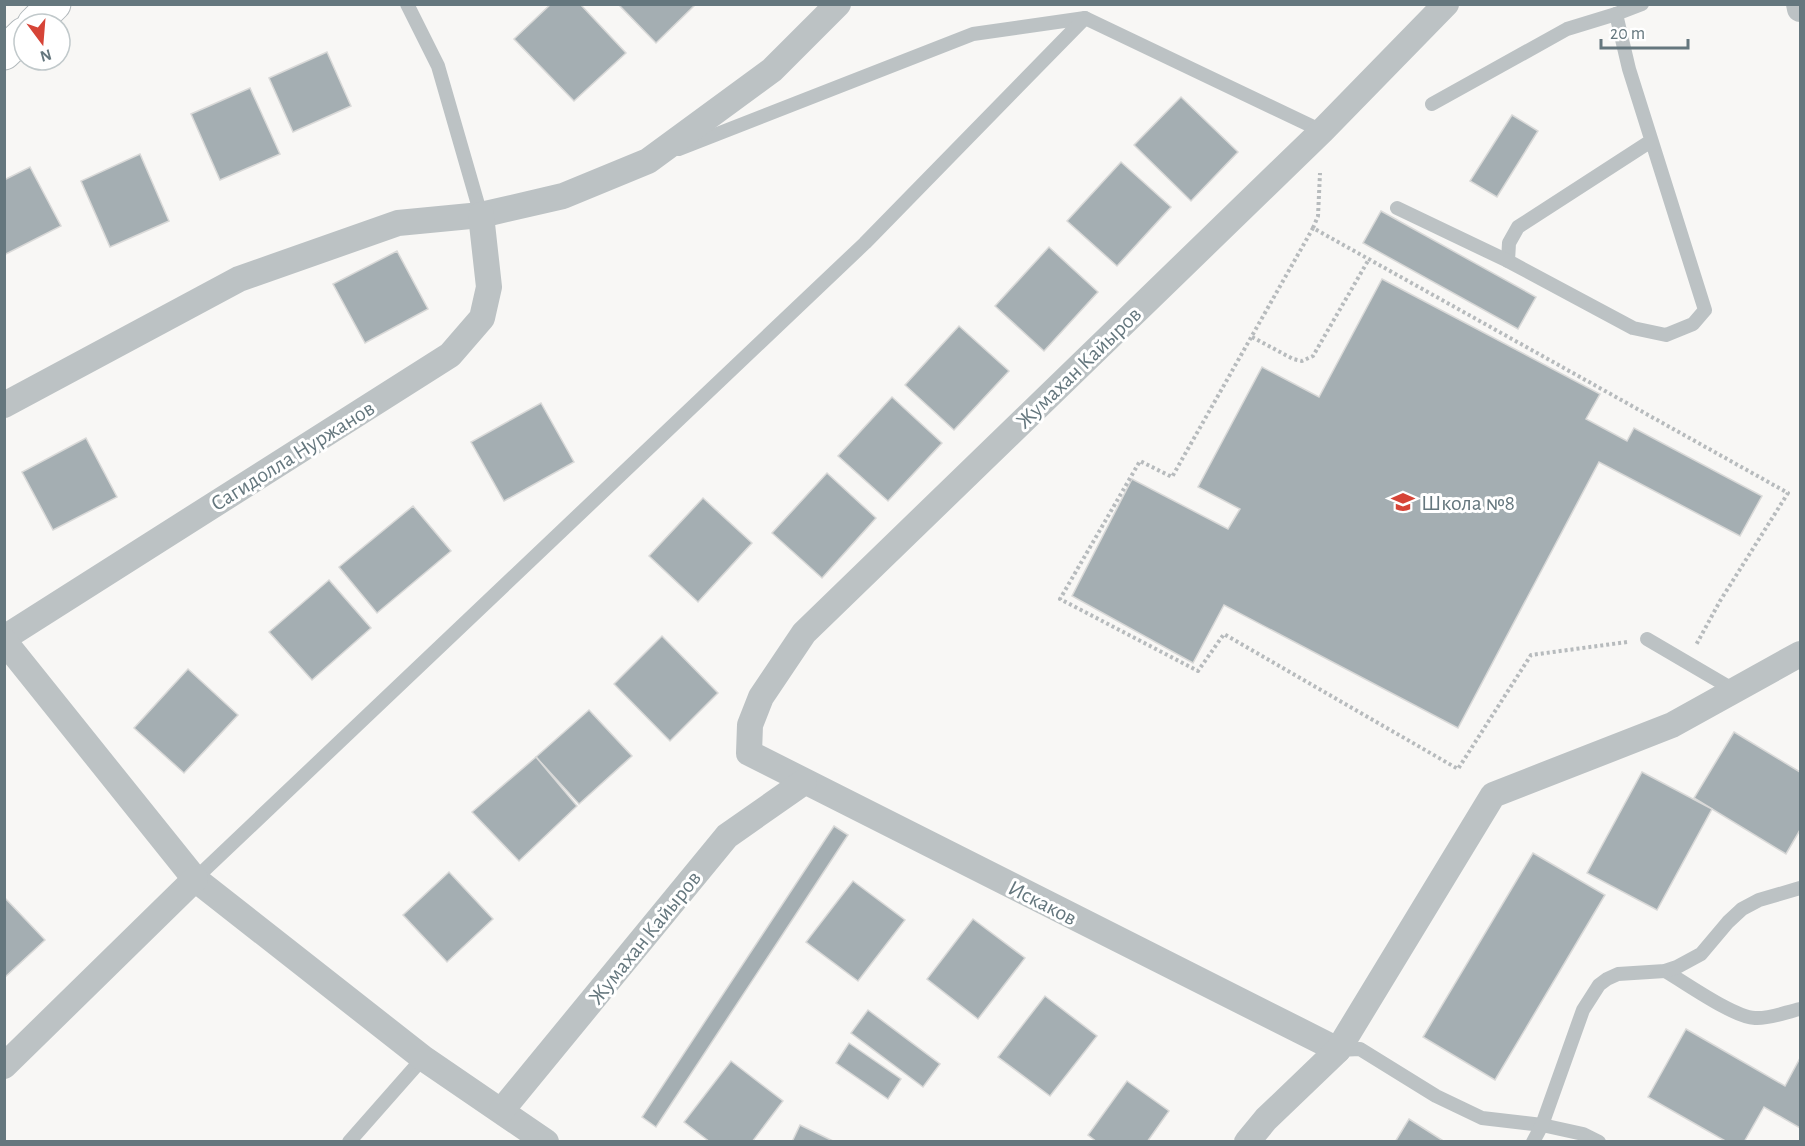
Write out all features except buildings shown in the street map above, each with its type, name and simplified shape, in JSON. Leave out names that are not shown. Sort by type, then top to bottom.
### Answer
[{"type":"street","points":[[4,405],[239,279],[398,223],[481,214],[563,196],[648,161],[772,69],[838,4]]},
{"type":"street","name":"Жумахан Кайыров","points":[[749,753],[750,725],[761,697],[804,633],[1322,131],[1446,4]]},
{"type":"street","name":"Сагидолла Нуржанов","points":[[4,639],[450,355],[482,318],[489,286],[481,214]]},
{"type":"street","points":[[4,639],[195,879],[423,1058],[546,1142]]},
{"type":"street","points":[[1247,1142],[1266,1119],[1338,1050],[1493,795],[1672,725],[1800,654]]},
{"type":"street","name":"Искаков","points":[[749,753],[1338,1050]]},
{"type":"street","name":"Жумахан Кайыров","points":[[502,1110],[727,836],[804,782]]},
{"type":"street","points":[[4,1066],[195,879]]},
{"type":"lane","points":[[407,4],[438,66],[481,214]]},
{"type":"lane","points":[[1432,104],[1567,29],[1642,4]]},
{"type":"lane","points":[[1396,208],[1508,261],[1633,328],[1666,335],[1693,324],[1705,310],[1629,69],[1616,14]]},
{"type":"lane","points":[[195,879],[865,243],[1085,18]]},
{"type":"lane","points":[[648,161],[973,34],[1085,18],[1322,131]]},
{"type":"lane","points":[[1508,261],[1509,243],[1518,227],[1651,141]]},
{"type":"lane","points":[[1647,639],[1734,690]]},
{"type":"lane","points":[[1533,1142],[1542,1125],[1582,1010],[1591,995],[1607,979],[1618,974],[1665,971],[1677,967],[1701,954],[1742,909],[1759,900],[1800,888]]},
{"type":"lane","points":[[1665,971],[1730,1010],[1746,1017],[1756,1018],[1800,1009]]},
{"type":"lane","points":[[1338,1050],[1360,1049],[1436,1096],[1482,1118],[1542,1125],[1583,1134],[1599,1142]]},
{"type":"lane","points":[[349,1142],[423,1058]]},
{"type":"path","points":[[1322,131],[1318,216],[1252,337],[1172,477],[1140,461],[1060,599],[1198,671],[1224,634],[1458,769],[1531,655],[1647,639]]},
{"type":"path","points":[[1313,228],[1788,493],[1720,601],[1686,661]]},
{"type":"path","points":[[1252,337],[1302,362],[1313,356],[1369,259]]},
{"type":"place","name":"Школа №8","points":[[1403,502]]}]
